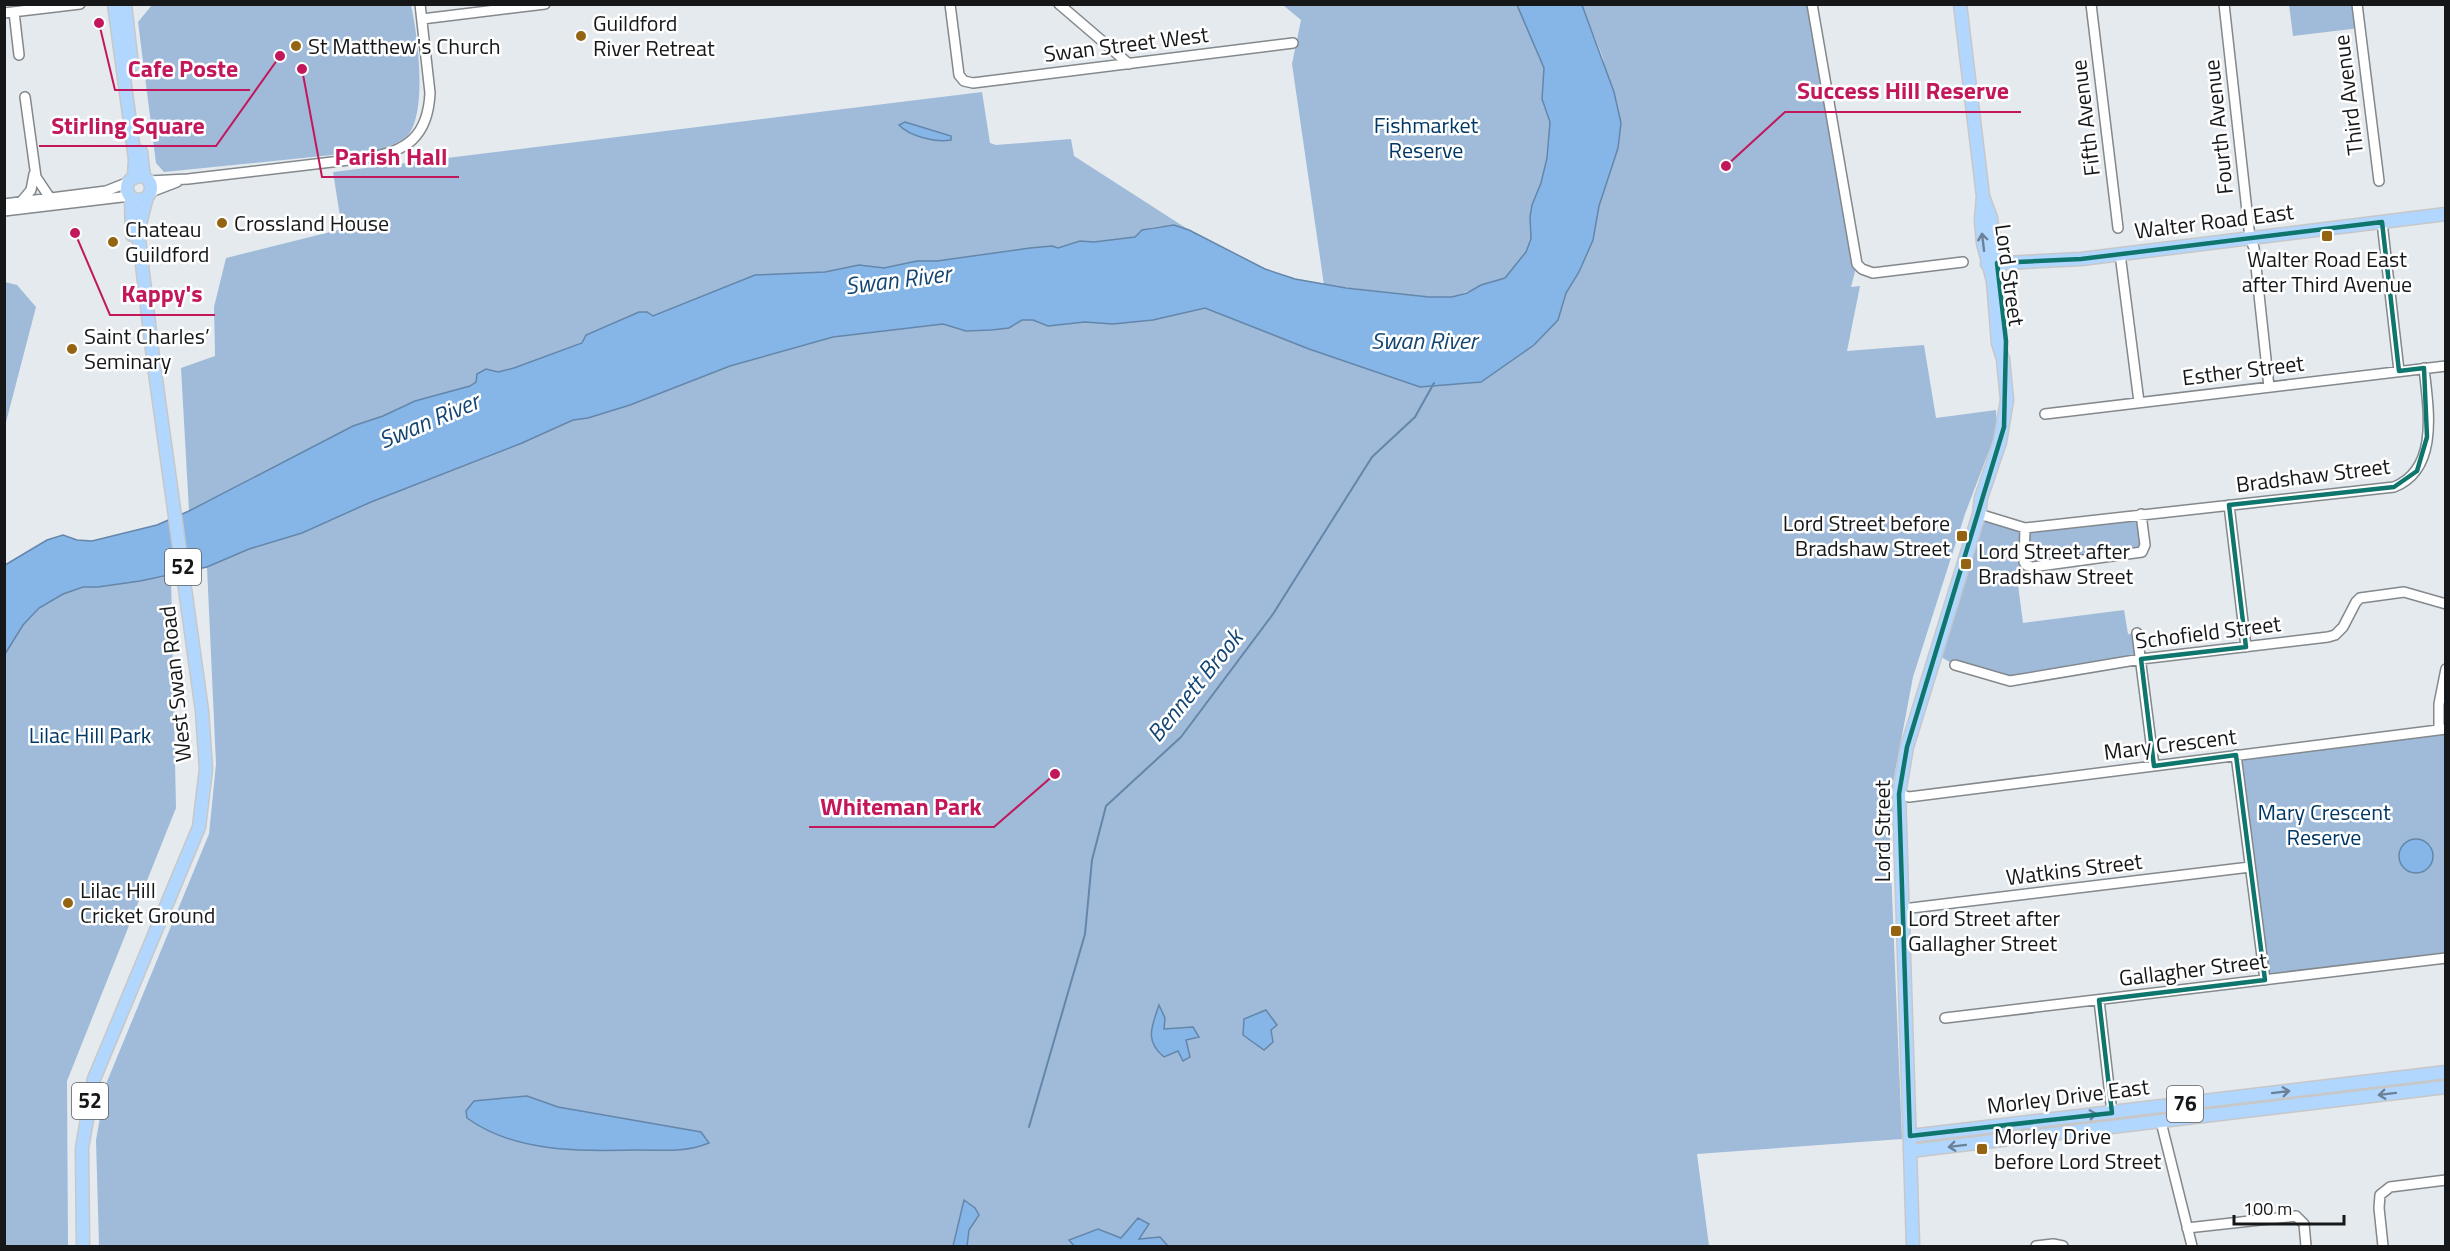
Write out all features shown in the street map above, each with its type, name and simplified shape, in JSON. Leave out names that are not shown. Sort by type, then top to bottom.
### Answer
[{"type":"main road","name":"52","points":[[114,4],[135,159],[142,185]]},
{"type":"main road","name":"Lord Street","points":[[1913,1246],[1899,794],[1907,747],[1979,513],[1981,498],[2000,442],[2007,412],[2003,359],[1998,343],[1991,218],[1983,196],[1960,4]]},
{"type":"main road","name":"52","points":[[125,9],[142,185],[139,239],[172,492]]},
{"type":"main road","points":[[131,196],[138,200],[142,185]]},
{"type":"main road","name":"52","points":[[131,196],[132,237],[150,374],[172,492]]},
{"type":"main road","name":"Walter Road East","points":[[1992,264],[2049,262],[2445,214]]},
{"type":"main road","name":"West Swan Road","points":[[82,1246],[82,1148],[94,1079],[199,826],[206,769],[202,711],[172,492]]},
{"type":"main road","name":"Morley Drive East","points":[[1910,1136],[2445,1072]]},
{"type":"main road","name":"Morley Drive East","points":[[1910,1151],[2445,1087]]},
{"type":"street","points":[[19,55],[9,13],[80,4]]},
{"type":"street","points":[[125,9],[136,4]]},
{"type":"street","points":[[4,204],[380,156],[398,151],[412,141],[424,125],[429,106],[430,93],[420,4]]},
{"type":"street","points":[[422,19],[545,4]]},
{"type":"street","name":"Swan Street West","points":[[950,4],[959,75],[964,81],[973,83],[1293,44]]},
{"type":"street","points":[[1059,4],[1129,64]]},
{"type":"street","points":[[1812,4],[1857,264],[1862,269],[1873,273],[1963,262]]},
{"type":"street","name":"Fifth Avenue","points":[[2091,4],[2118,228]]},
{"type":"street","name":"Fourth Avenue","points":[[2224,4],[2269,387]]},
{"type":"street","name":"Third Avenue","points":[[2357,4],[2379,181]]},
{"type":"street","points":[[25,97],[37,182],[50,198]]},
{"type":"street","points":[[21,202],[31,189],[34,169]]},
{"type":"street","points":[[4,211],[131,196]]},
{"type":"street","points":[[2382,222],[2399,371]]},
{"type":"street","points":[[2120,254],[2139,402]]},
{"type":"street","name":"Esther Street","points":[[2045,414],[2445,366]]},
{"type":"street","name":"Bradshaw Street","points":[[1979,513],[2025,528],[2394,487],[2407,482],[2417,471],[2427,437],[2428,411],[2424,368]]},
{"type":"street","points":[[2229,505],[2246,647]]},
{"type":"street","points":[[2025,528],[2024,561],[2026,565],[2032,567],[2142,552],[2145,544],[2141,514]]},
{"type":"street","name":"Schofield Street","points":[[1955,665],[2010,681],[2140,659],[2335,635],[2343,627],[2356,602],[2366,596],[2404,592],[2445,604]]},
{"type":"street","points":[[2137,633],[2154,765]]},
{"type":"street","points":[[2442,730],[2439,704],[2445,669]]},
{"type":"street","name":"Mary Crescent","points":[[1899,794],[1909,797],[2442,730]]},
{"type":"street","points":[[2236,755],[2265,980]]},
{"type":"street","name":"Watkins Street","points":[[1903,909],[2250,867]]},
{"type":"street","name":"Gallagher Street","points":[[1945,1018],[2445,958]]},
{"type":"street","points":[[2099,1000],[2112,1113]]},
{"type":"street","points":[[2161,1122],[2192,1246]]},
{"type":"street","points":[[2384,1246],[2379,1200],[2386,1189],[2445,1180]]},
{"type":"street","points":[[2187,1228],[2296,1216],[2304,1224],[2307,1246]]},
{"type":"street","points":[[2036,1246],[2053,1244],[2063,1246]]},
{"type":"highlighted area","points":[[2382,222],[2399,371],[2424,368],[2427,437],[2417,471],[2394,487],[2229,505],[2246,647],[2141,659],[2154,766],[2236,755],[2265,980],[2099,1000],[2112,1113],[1910,1136],[1899,794],[1907,747],[2004,427],[2006,341],[1997,263],[2081,259]]},
{"type":"green space","points":[[152,5],[411,5],[419,71],[418,107],[415,122],[407,137],[381,150],[164,172],[156,163],[138,22]]},
{"type":"green space","name":"Fishmarket Reserve","points":[[1283,5],[1517,5],[1544,68],[1542,99],[1550,122],[1547,158],[1530,217],[1531,239],[1526,252],[1505,278],[1452,297],[1429,297],[1324,285],[1292,64],[1301,20]]},
{"type":"green space","points":[[1582,5],[1812,5],[1857,264],[1851,287],[1860,286],[1847,351],[1924,345],[1936,418],[1996,410],[1997,430],[1965,514],[1913,677],[1893,783],[1890,844],[1902,1139],[1697,1154],[1709,1246],[99,1246],[96,1140],[106,1084],[209,834],[216,764],[207,567],[249,549],[302,533],[371,502],[522,443],[573,420],[588,418],[630,405],[730,366],[833,337],[943,324],[966,331],[1009,328],[1022,320],[1033,320],[1048,326],[1085,322],[1113,324],[1153,320],[1205,308],[1333,357],[1481,382],[1534,345],[1558,320],[1566,293],[1579,272],[1593,240],[1599,206],[1618,148],[1603,58]]},
{"type":"green space","points":[[2289,5],[2357,5],[2360,28],[2293,36]]},
{"type":"green space","points":[[982,92],[990,143],[996,145],[1071,139],[1074,156],[1189,230],[1174,225],[1154,227],[1142,230],[1135,237],[1094,242],[1080,241],[1058,248],[1052,246],[1030,248],[937,261],[917,261],[884,268],[859,265],[825,272],[755,275],[514,368],[498,372],[486,369],[470,386],[415,401],[383,416],[353,426],[189,511],[181,368],[215,356],[214,307],[226,258],[342,229],[333,172]]},
{"type":"green space","points":[[5,282],[17,285],[36,307],[5,426]]},
{"type":"green space","points":[[1979,514],[2025,528],[2141,514],[2145,550],[2026,565],[2017,577],[2023,623],[2124,610],[2128,634],[2137,633],[2141,659],[2010,681],[1955,665],[1936,654]]},
{"type":"green space","name":"Lilac Hill Park","points":[[171,576],[176,808],[67,1081],[68,1246],[5,1246],[5,654],[23,625],[39,608],[63,594],[83,587],[98,587]]},
{"type":"green space","name":"Mary Crescent Reserve","points":[[2445,729],[2445,958],[2265,980],[2236,755]],"holes":[[[2422,840],[2431,846],[2432,862],[2425,871],[2408,871],[2403,866],[2399,856],[2402,846]]]},
{"type":"water","name":"Swan River","points":[[1517,5],[1582,5],[1614,92],[1621,123],[1618,148],[1599,206],[1593,240],[1579,272],[1566,293],[1558,320],[1534,345],[1481,382],[1420,387],[1309,349],[1205,308],[1153,320],[1113,324],[1085,322],[1048,326],[1033,320],[1022,320],[1009,328],[991,330],[966,331],[943,324],[833,337],[730,366],[630,405],[588,418],[573,420],[522,443],[371,502],[302,533],[249,549],[207,567],[140,581],[83,587],[63,594],[39,608],[23,625],[5,654],[5,565],[47,540],[63,535],[77,540],[92,541],[157,525],[189,511],[353,426],[383,416],[415,401],[470,386],[476,382],[477,374],[486,369],[498,372],[514,368],[582,343],[586,335],[639,312],[647,312],[653,316],[755,275],[825,272],[859,265],[884,268],[917,261],[937,261],[1030,248],[1052,246],[1058,248],[1080,241],[1094,242],[1135,237],[1142,230],[1174,225],[1189,230],[1265,269],[1295,279],[1346,288],[1429,297],[1452,297],[1505,278],[1526,252],[1531,239],[1530,217],[1547,158],[1550,122],[1542,99],[1544,68]]},
{"type":"water","points":[[905,122],[951,136],[951,140],[923,138],[899,125]]},
{"type":"water","points":[[2416,839],[2428,844],[2433,856],[2428,868],[2416,873],[2404,868],[2399,856],[2404,844]]},
{"type":"water","points":[[1159,1005],[1165,1018],[1164,1029],[1193,1027],[1199,1037],[1186,1040],[1190,1057],[1183,1061],[1178,1051],[1164,1057],[1154,1045],[1151,1033]]},
{"type":"water","points":[[1266,1010],[1277,1025],[1271,1030],[1273,1042],[1264,1050],[1243,1035],[1244,1019]]},
{"type":"water","points":[[527,1096],[558,1107],[701,1132],[709,1143],[673,1150],[571,1150],[527,1144],[506,1138],[467,1118],[466,1111],[474,1101]]},
{"type":"water","points":[[964,1200],[975,1208],[979,1215],[969,1230],[967,1246],[953,1246]]},
{"type":"water","points":[[1138,1218],[1149,1224],[1139,1239],[1160,1237],[1168,1246],[1074,1246],[1069,1240],[1098,1229],[1121,1238]]},
{"type":"waterway","name":"Bennett Brook","points":[[1029,1127],[1085,934],[1092,860],[1106,806],[1181,737],[1273,614],[1372,457],[1415,417],[1434,383]]},
{"type":"place","name":"Cafe Poste","points":[[99,23]]},
{"type":"place","name":"Guildford River Retreat","points":[[581,36]]},
{"type":"place","name":"St Matthew's Church","points":[[296,46]]},
{"type":"place","name":"Stirling Square","points":[[280,56]]},
{"type":"place","name":"Parish Hall","points":[[302,69]]},
{"type":"place","name":"Success Hill Reserve","points":[[1726,166]]},
{"type":"place","name":"Crossland House","points":[[222,223]]},
{"type":"place","name":"Kappy's","points":[[75,233]]},
{"type":"place","name":"Walter Road East after Third Avenue","points":[[2327,236]]},
{"type":"place","name":"Chateau Guildford","points":[[113,242]]},
{"type":"place","name":"Saint Charles’ Seminary","points":[[72,349]]},
{"type":"place","name":"Lord Street before Bradshaw Street","points":[[1962,536]]},
{"type":"place","name":"Lord Street after Bradshaw Street","points":[[1966,564]]},
{"type":"place","name":"Whiteman Park","points":[[1055,774]]},
{"type":"place","name":"Lilac Hill Cricket Ground","points":[[68,903]]},
{"type":"place","name":"Lord Street after Gallagher Street","points":[[1896,931]]},
{"type":"place","name":"Morley Drive before Lord Street","points":[[1982,1149]]}]
